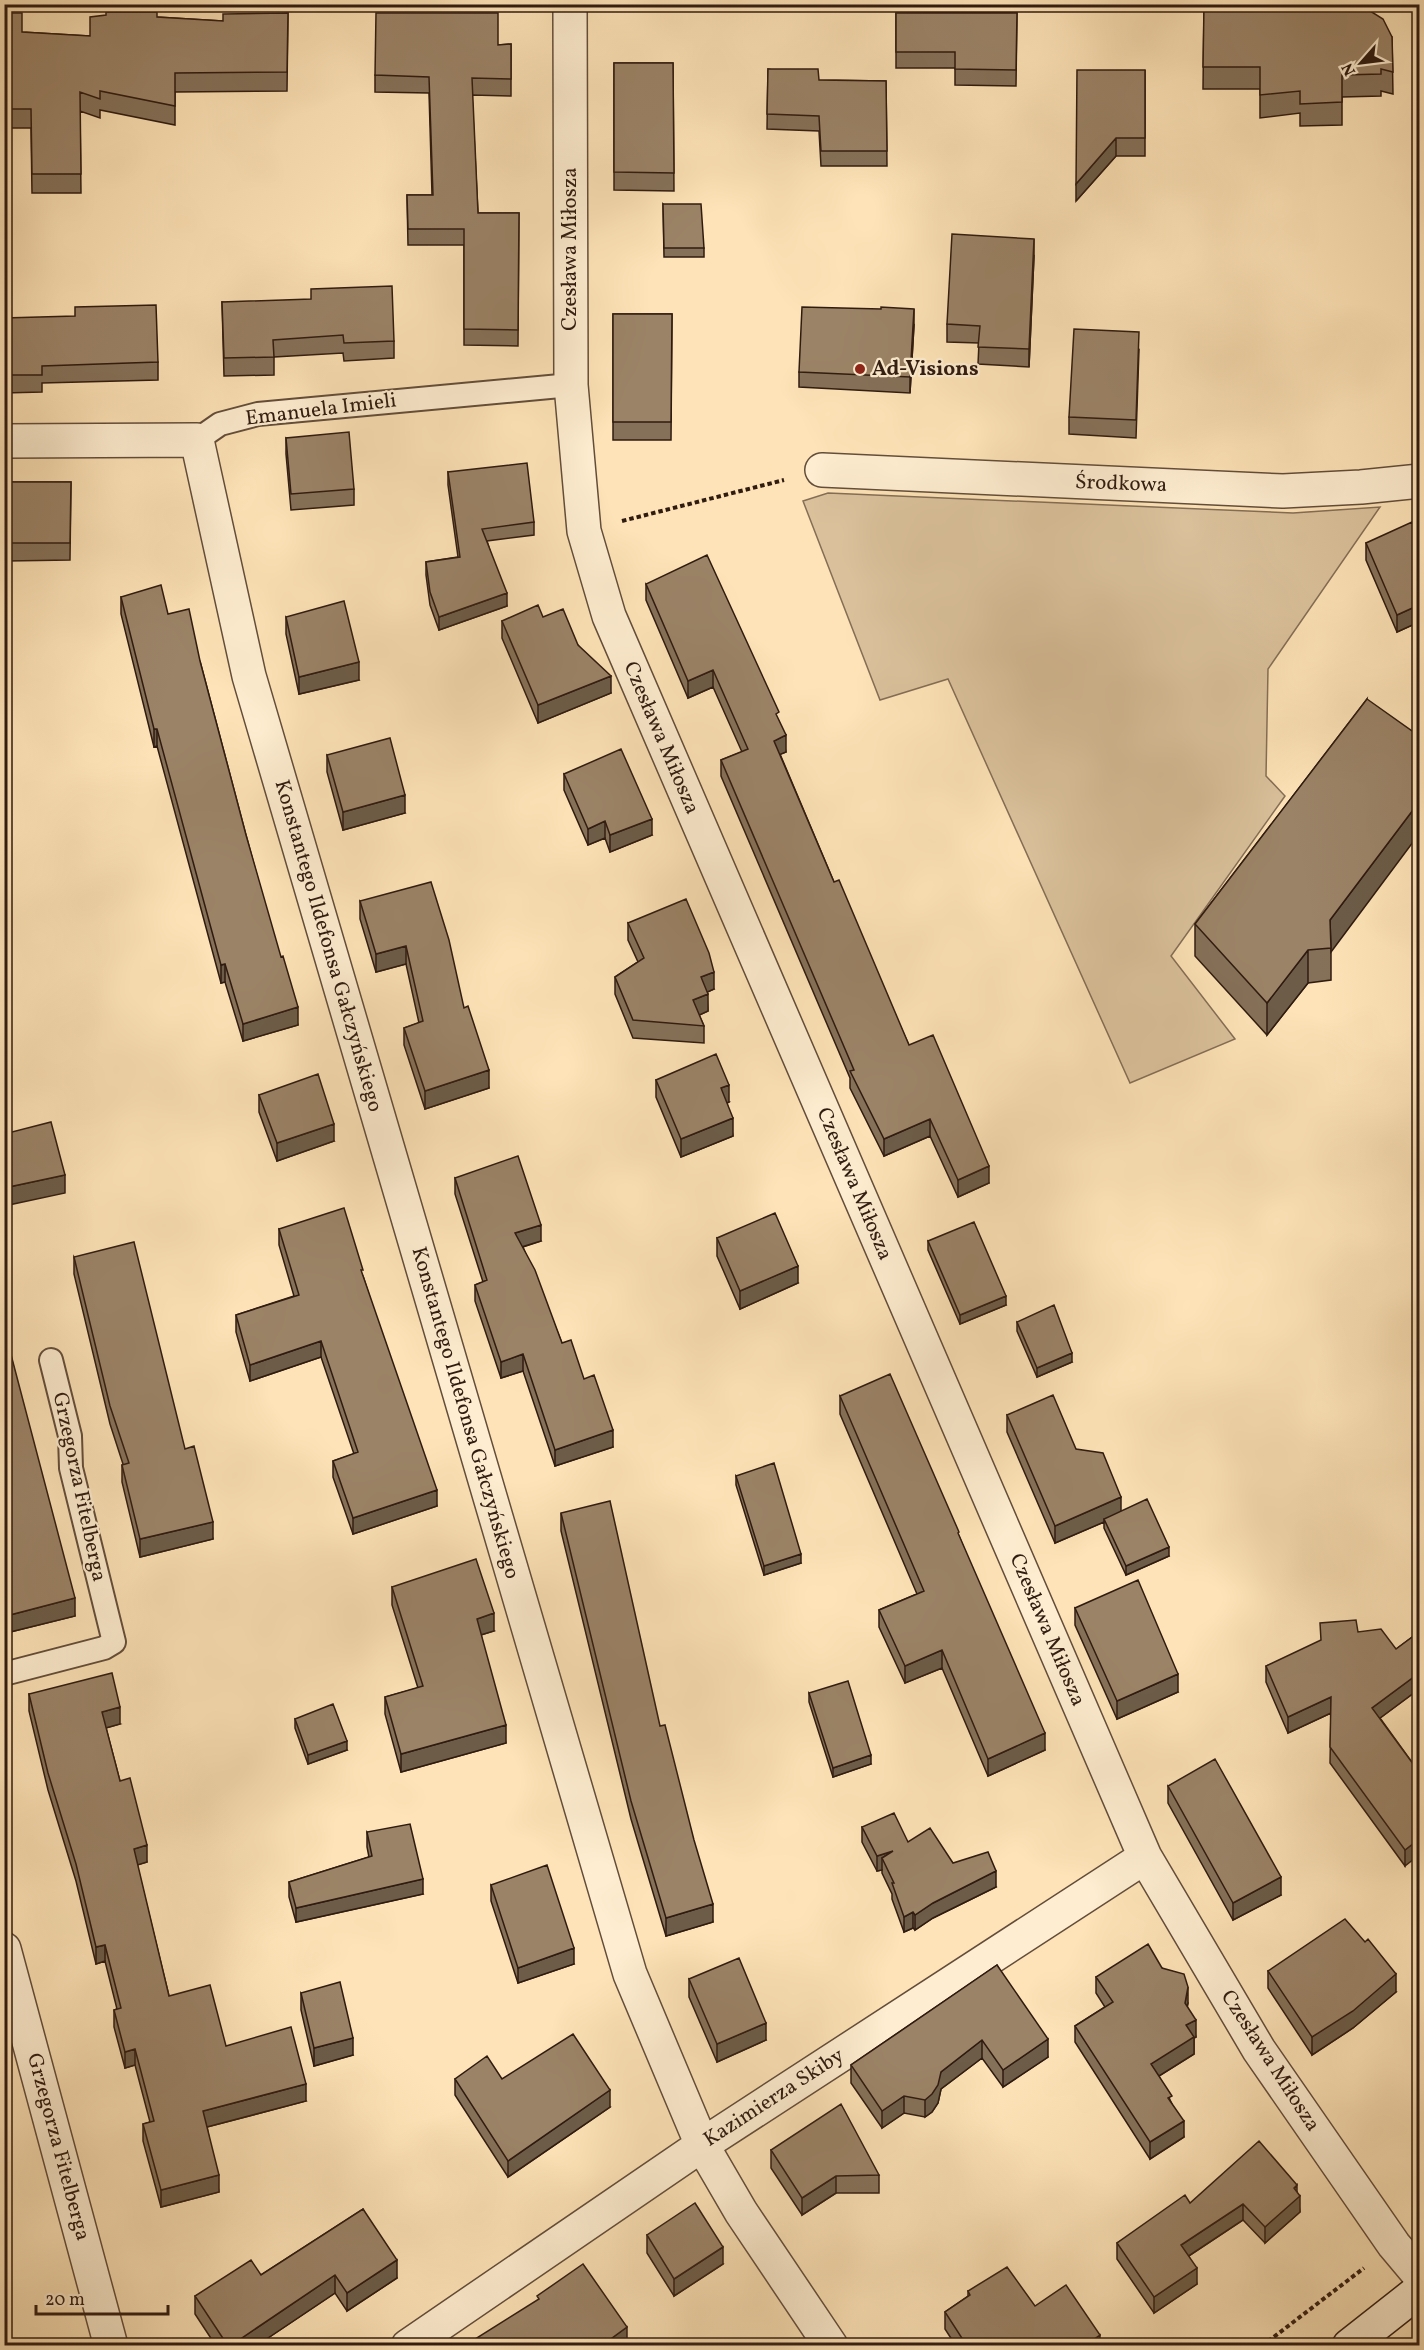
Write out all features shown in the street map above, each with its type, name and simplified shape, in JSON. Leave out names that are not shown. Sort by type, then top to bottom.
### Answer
[{"type":"street","name":"Czesława Miłosza","points":[[570,4],[571,385],[584,531],[609,616],[1145,1857],[1259,2049],[1394,2245],[1419,2276]]},
{"type":"street","points":[[4,441],[197,440]]},
{"type":"street","name":"Konstantego Ildefonsa Gałczyńskiego","points":[[197,440],[249,676],[627,1963],[702,2145],[741,2212],[831,2346]]},
{"type":"street","name":"Środkowa","points":[[822,470],[1283,491],[1419,481]]},
{"type":"street","name":"Kazimierza Skiby","points":[[408,2346],[702,2145],[1145,1857]]},
{"type":"street","name":"Grzegorza Fitelberga","points":[[4,1949],[111,2346]]},
{"type":"street","points":[[1354,2344],[1419,2290]]},
{"type":"lane","name":"Emanuela Imieli","points":[[197,440],[220,424],[258,414],[571,385]]},
{"type":"lane","name":"Grzegorza Fitelberga","points":[[4,1674],[104,1648],[114,1642],[70,1468],[70,1436],[51,1360]]},
{"type":"path","points":[[584,531],[822,470]]},
{"type":"path","points":[[1262,2346],[1394,2245]]},
{"type":"shaded area","points":[[828,493],[1293,513],[1380,507],[1268,669],[1266,776],[1285,796],[1171,956],[1235,1039],[1130,1083],[948,679],[880,700],[803,501]]},
{"type":"building","points":[[1204,6],[1355,6],[1367,9],[1383,19],[1392,37],[1393,72],[1381,69],[1381,74],[1342,75],[1342,102],[1300,104],[1300,91],[1260,95],[1260,67],[1203,67]]},
{"type":"building","points":[[106,12],[157,12],[157,17],[223,21],[223,14],[288,13],[287,72],[175,73],[175,106],[100,91],[100,99],[80,92],[81,174],[32,174],[31,109],[4,109],[4,13],[22,13],[22,32],[90,36],[90,17],[106,15]]},
{"type":"building","points":[[376,13],[498,13],[498,45],[511,44],[511,79],[472,78],[478,213],[519,213],[518,330],[464,329],[464,229],[408,229],[407,195],[433,195],[429,77],[375,75]]},
{"type":"building","points":[[896,13],[1017,13],[1016,70],[955,69],[955,52],[896,52]]},
{"type":"building","points":[[614,63],[673,63],[674,173],[614,172]]},
{"type":"building","points":[[768,69],[818,69],[819,80],[886,81],[887,151],[821,151],[819,116],[767,114]]},
{"type":"building","points":[[1077,70],[1145,70],[1145,138],[1116,138],[1076,184]]},
{"type":"building","points":[[663,204],[701,204],[704,248],[664,248]]},
{"type":"building","points":[[952,234],[1034,239],[1029,349],[978,347],[980,326],[947,324]]},
{"type":"building","points":[[392,286],[394,341],[344,343],[343,335],[273,340],[274,357],[224,358],[222,302],[311,299],[311,289]]},
{"type":"building","points":[[156,305],[158,362],[42,366],[42,375],[4,375],[4,318],[75,316],[75,307]]},
{"type":"building","points":[[802,307],[914,309],[910,377],[799,372]]},
{"type":"building","points":[[613,314],[672,314],[671,422],[613,422]]},
{"type":"building","points":[[1074,329],[1139,332],[1136,420],[1069,417]]},
{"type":"building","points":[[349,432],[354,489],[291,494],[286,438]]},
{"type":"building","points":[[527,463],[534,522],[482,529],[507,593],[439,617],[430,592],[426,562],[460,557],[448,472]]},
{"type":"building","points":[[8,482],[71,482],[70,543],[7,543]]},
{"type":"building","points":[[1412,522],[1419,537],[1419,605],[1397,615],[1366,543]]},
{"type":"building","points":[[707,555],[779,712],[776,714],[786,735],[774,741],[834,882],[839,880],[909,1045],[933,1035],[989,1166],[958,1180],[930,1119],[884,1139],[850,1071],[854,1070],[721,760],[748,749],[713,670],[688,681],[646,584]]},
{"type":"building","points":[[161,585],[168,614],[189,609],[200,661],[246,835],[281,957],[283,956],[298,1007],[243,1024],[225,964],[221,965],[157,729],[154,729],[121,597]]},
{"type":"building","points":[[344,601],[359,662],[299,677],[286,617]]},
{"type":"building","points":[[538,605],[543,617],[563,609],[578,645],[611,676],[538,705],[502,621]]},
{"type":"building","points":[[1367,699],[1419,736],[1419,802],[1330,920],[1331,948],[1308,950],[1267,1003],[1195,924]]},
{"type":"building","points":[[390,738],[405,795],[343,812],[327,755]]},
{"type":"building","points":[[621,749],[652,819],[610,835],[605,821],[588,829],[564,774]]},
{"type":"building","points":[[431,882],[449,940],[464,1008],[468,1006],[489,1070],[425,1091],[404,1028],[423,1021],[406,946],[376,954],[360,901]]},
{"type":"building","points":[[686,899],[709,953],[714,972],[701,977],[708,994],[693,1000],[704,1026],[633,1020],[615,977],[644,958],[628,923]]},
{"type":"building","points":[[716,1054],[729,1085],[721,1088],[733,1118],[681,1139],[656,1080]]},
{"type":"building","points":[[318,1074],[334,1124],[277,1143],[259,1095]]},
{"type":"building","points":[[51,1122],[65,1175],[4,1188],[4,1134]]},
{"type":"building","points":[[518,1156],[541,1225],[515,1233],[535,1270],[562,1343],[571,1340],[584,1379],[594,1375],[613,1430],[555,1450],[523,1354],[501,1362],[475,1285],[487,1280],[455,1178]]},
{"type":"building","points":[[344,1208],[363,1270],[361,1270],[437,1490],[353,1518],[333,1461],[358,1452],[321,1341],[250,1365],[236,1315],[299,1295],[279,1229]]},
{"type":"building","points":[[775,1213],[798,1266],[740,1291],[717,1238]]},
{"type":"building","points":[[974,1222],[1006,1296],[960,1315],[928,1241]]},
{"type":"building","points":[[134,1242],[185,1449],[194,1446],[213,1522],[140,1539],[122,1465],[129,1463],[110,1406],[74,1257]]},
{"type":"building","points":[[1054,1305],[1072,1353],[1037,1368],[1017,1322]]},
{"type":"building","points":[[4,1328],[75,1598],[6,1616],[4,1610]]},
{"type":"building","points":[[890,1374],[1045,1733],[988,1759],[942,1650],[905,1666],[879,1610],[924,1591],[840,1396]]},
{"type":"building","points":[[1053,1395],[1076,1449],[1103,1453],[1121,1497],[1055,1526],[1007,1415]]},
{"type":"building","points":[[774,1463],[801,1554],[764,1566],[736,1476]]},
{"type":"building","points":[[1147,1499],[1169,1547],[1126,1566],[1104,1519]]},
{"type":"building","points":[[610,1501],[660,1726],[665,1725],[713,1904],[666,1918],[631,1801],[561,1513]]},
{"type":"building","points":[[476,1559],[494,1613],[477,1619],[506,1725],[401,1754],[385,1697],[423,1686],[392,1587]]},
{"type":"building","points":[[1138,1580],[1178,1674],[1117,1701],[1075,1608]]},
{"type":"building","points":[[1356,1620],[1358,1632],[1381,1629],[1396,1649],[1419,1632],[1419,1673],[1372,1708],[1419,1772],[1419,1839],[1405,1850],[1330,1747],[1331,1697],[1288,1717],[1266,1666],[1321,1640],[1320,1623]]},
{"type":"building","points":[[112,1673],[120,1707],[102,1712],[120,1781],[130,1778],[147,1845],[134,1849],[169,1996],[210,1985],[226,2046],[291,2027],[306,2084],[203,2111],[219,2175],[161,2190],[143,2124],[154,2121],[135,2049],[125,2052],[114,2010],[121,2008],[105,1945],[96,1947],[76,1864],[48,1773],[29,1694]]},
{"type":"building","points":[[848,1681],[871,1755],[833,1768],[809,1693]]},
{"type":"building","points":[[333,1704],[347,1741],[308,1755],[295,1719]]},
{"type":"building","points":[[1215,1759],[1281,1877],[1233,1903],[1168,1786]]},
{"type":"building","points":[[894,1813],[908,1842],[930,1828],[953,1863],[988,1852],[996,1871],[933,1903],[915,1915],[913,1912],[904,1917],[892,1883],[894,1883],[882,1858],[893,1851],[877,1856],[862,1827]]},
{"type":"building","points":[[410,1824],[423,1879],[296,1908],[289,1882],[372,1856],[367,1832]]},
{"type":"building","points":[[547,1865],[574,1948],[518,1968],[491,1885]]},
{"type":"building","points":[[1345,1919],[1365,1942],[1368,1939],[1396,1974],[1353,2011],[1312,2037],[1268,1971]]},
{"type":"building","points":[[1148,1944],[1162,1968],[1184,1974],[1188,1987],[1185,2003],[1196,2020],[1186,2025],[1194,2037],[1151,2064],[1172,2096],[1168,2098],[1184,2121],[1150,2142],[1075,2026],[1113,2002],[1096,1977]]},
{"type":"building","points":[[739,1958],[766,2023],[717,2044],[689,1979]]},
{"type":"building","points":[[997,1965],[1048,2039],[1003,2070],[982,2040],[941,2072],[938,2085],[925,2100],[904,2096],[882,2111],[851,2065]]},
{"type":"building","points":[[340,1982],[353,2038],[314,2048],[301,1993]]},
{"type":"building","points":[[573,2034],[610,2090],[508,2161],[455,2079],[487,2056],[502,2079]]},
{"type":"building","points":[[841,2104],[879,2175],[836,2176],[802,2198],[771,2150]]},
{"type":"building","points":[[1259,2141],[1297,2185],[1294,2188],[1300,2196],[1265,2227],[1243,2204],[1181,2245],[1197,2268],[1154,2297],[1117,2243],[1185,2195],[1190,2203]]},
{"type":"building","points":[[695,2203],[723,2247],[674,2279],[647,2235]]},
{"type":"building","points":[[363,2209],[397,2260],[347,2293],[335,2275],[228,2346],[195,2296],[251,2260],[261,2275]]},
{"type":"building","points":[[583,2264],[627,2327],[601,2346],[464,2346],[539,2299],[537,2296]]},
{"type":"building","points":[[1007,2267],[1035,2306],[1066,2285],[1100,2335],[1084,2346],[967,2346],[945,2312],[970,2295],[968,2291]]},
{"type":"place","name":"Ad-Visions","points":[[860,369]]}]
